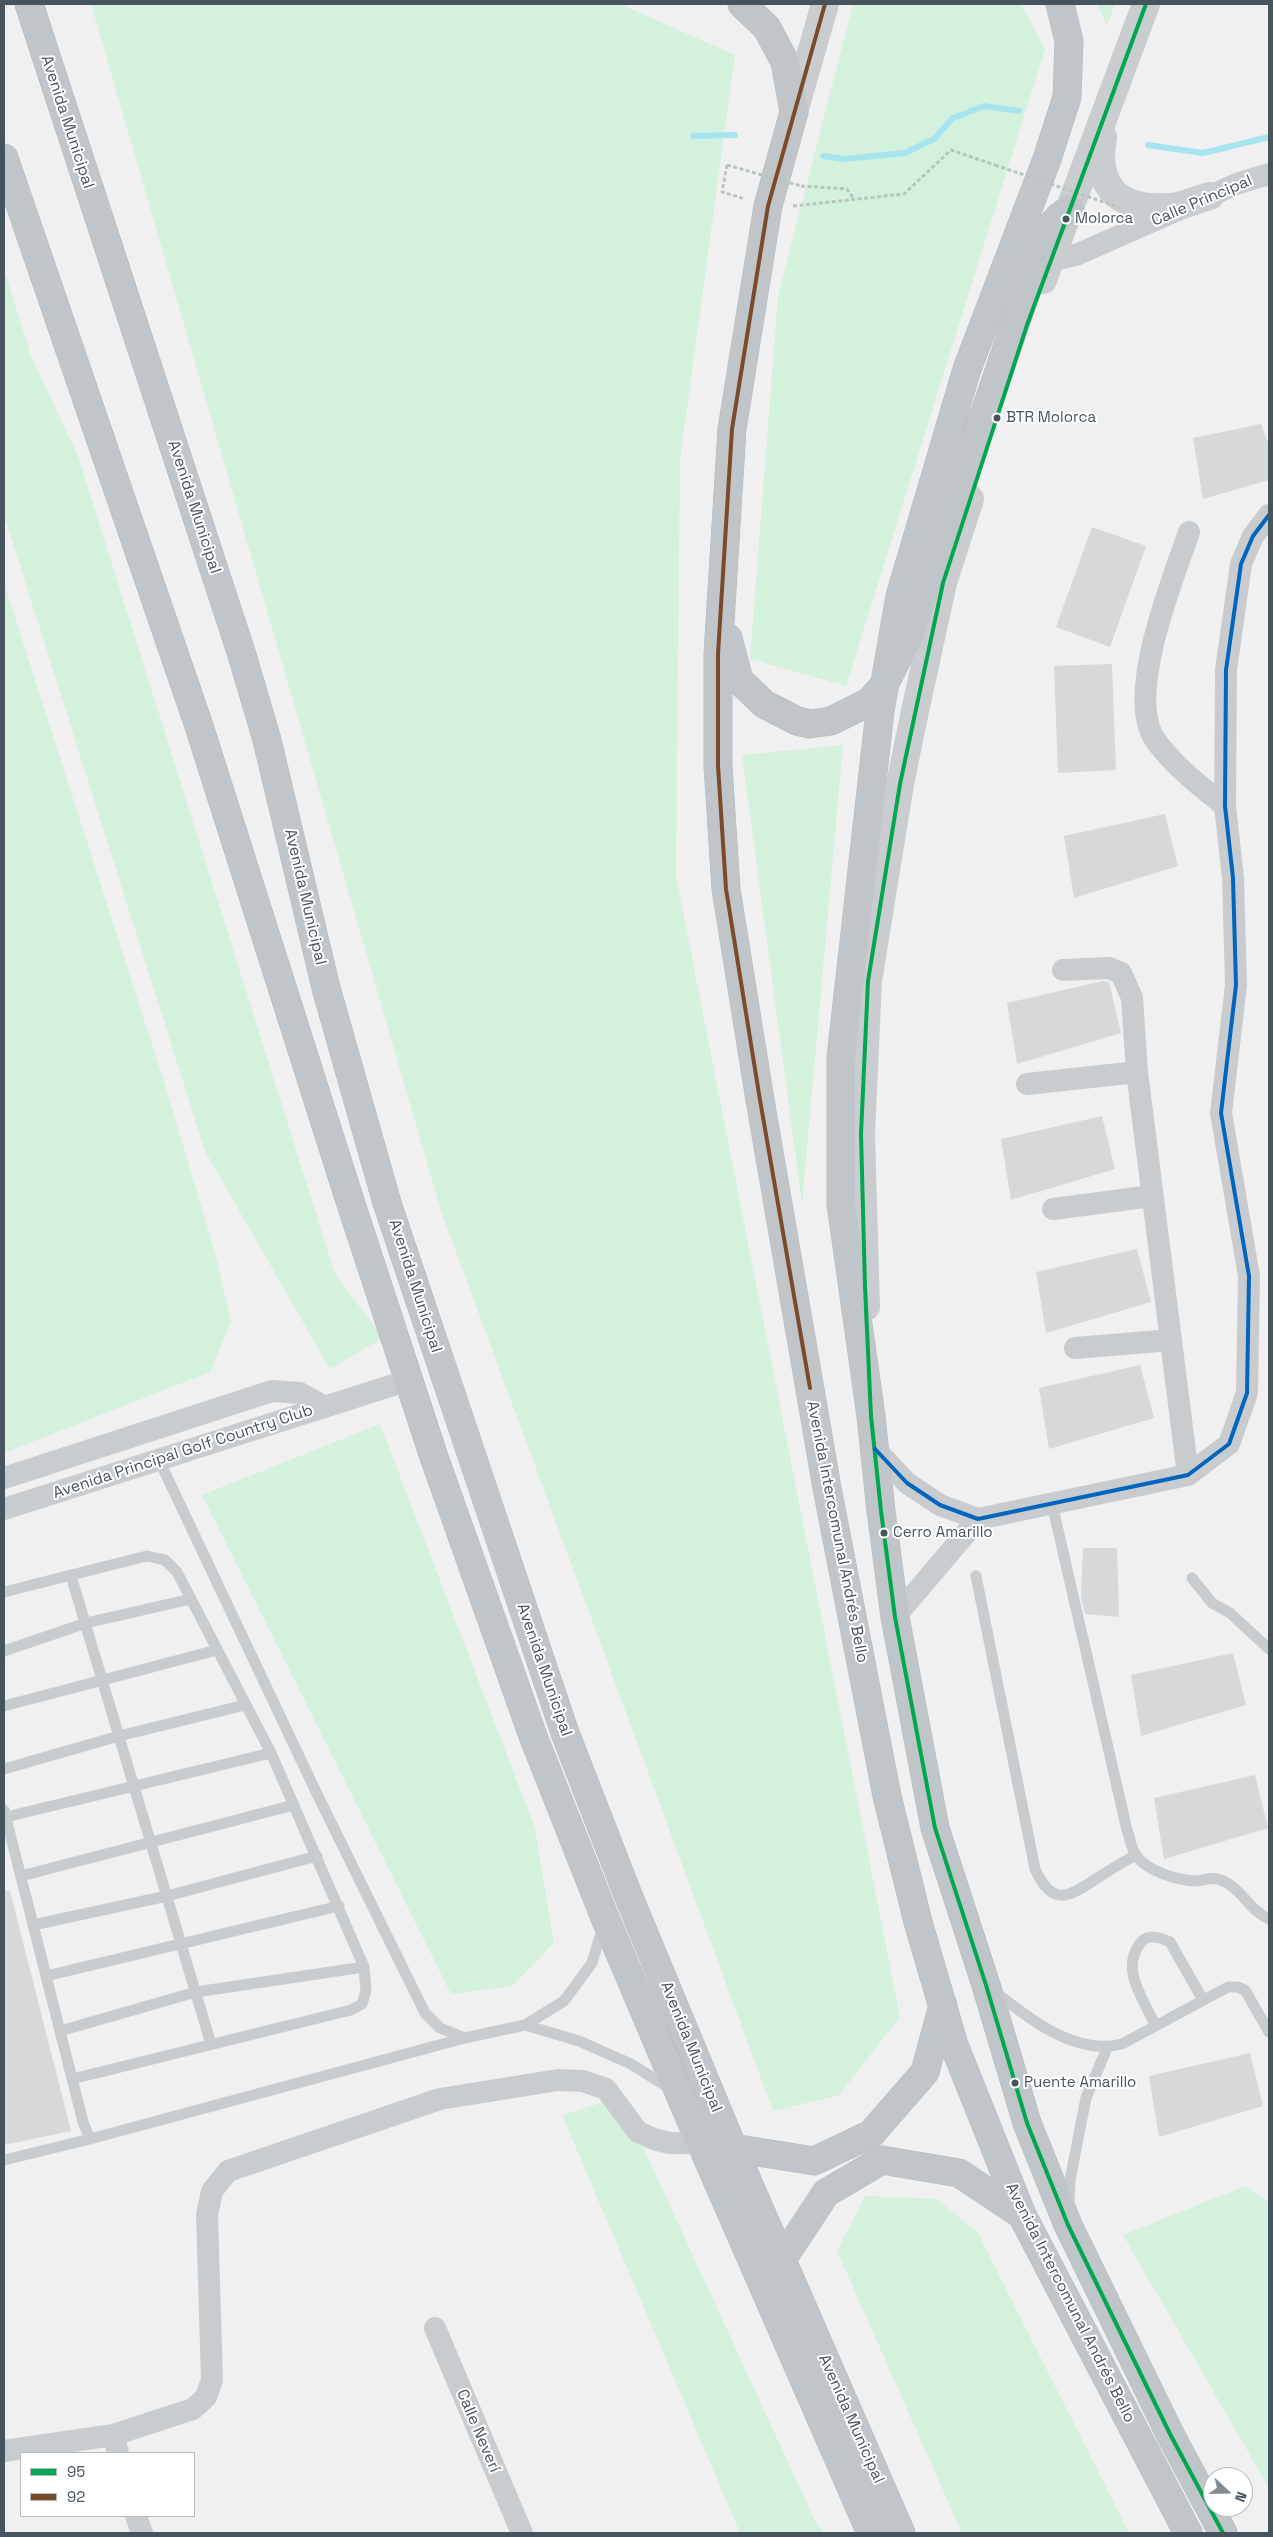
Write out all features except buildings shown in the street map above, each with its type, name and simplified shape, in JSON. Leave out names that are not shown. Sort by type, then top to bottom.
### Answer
[{"type":"highway","name":"Avenida Municipal","points":[[29,4],[236,636],[267,740],[326,988],[390,1212],[565,1733],[628,1895],[733,2148],[901,2533]]},
{"type":"highway","points":[[742,4],[766,28],[785,62],[794,112]]},
{"type":"highway","points":[[871,1416],[841,1204],[841,1058],[860,876],[884,684],[900,596],[967,370],[1047,159],[1068,97],[1069,41],[1060,4]]},
{"type":"highway","name":"Avenida Intercomunal Andrés Bello","points":[[794,112],[768,206],[732,429],[718,654],[718,766],[728,899],[760,1100],[839,1555],[887,1796],[918,1922],[954,2045],[1022,2215],[1188,2533]]},
{"type":"highway","name":"Avenida Municipal","points":[[4,158],[199,726],[409,1380],[533,1736],[605,1918],[700,2143],[871,2533]]},
{"type":"highway","points":[[722,589],[728,641],[739,680],[764,704],[797,721],[810,724],[831,721],[869,702],[884,684],[909,636],[1048,230],[1059,216],[1070,209]]},
{"type":"highway","name":"Avenida Intercomunal Andrés Bello","points":[[871,1416],[895,1617],[935,1828],[986,1985],[1027,2123],[1068,2225],[1170,2434],[1224,2533]]},
{"type":"highway","points":[[733,2148],[814,2161],[871,2134],[925,2072],[943,2005]]},
{"type":"highway","points":[[781,2261],[826,2193],[882,2160],[959,2172],[1022,2215]]},
{"type":"main road","name":"Avenida Intercomunal Andrés Bello","points":[[794,112],[825,4]]},
{"type":"main road","name":"Avenida Intercomunal Andrés Bello","points":[[871,1416],[861,1174],[862,1086],[868,982],[900,784],[943,583],[1027,325],[1146,4]]},
{"type":"main road","points":[[1110,100],[1101,149],[1101,167],[1105,182],[1112,191],[1126,201],[1170,207],[1210,196]]},
{"type":"street","name":"Calle Principal","points":[[1050,261],[1076,255],[1239,183],[1269,174]]},
{"type":"street","points":[[875,1449],[907,1483],[940,1505],[978,1519],[1188,1475],[1229,1444],[1247,1393],[1249,1276],[1221,1113],[1236,985],[1233,878],[1225,806],[1226,670],[1241,564],[1253,536],[1269,515]]},
{"type":"street","points":[[1189,532],[1162,610],[1149,664],[1144,691],[1148,725],[1155,740],[1185,772],[1225,806]]},
{"type":"street","points":[[1063,970],[1108,968],[1120,973],[1132,998],[1137,1072],[1188,1475]]},
{"type":"street","points":[[1027,1084],[1137,1072]]},
{"type":"street","points":[[1053,1209],[1152,1196]]},
{"type":"street","points":[[1075,1348],[1171,1340]]},
{"type":"street","points":[[325,1407],[409,1380]]},
{"type":"street","name":"Avenida Principal Golf Country Club","points":[[4,1478],[272,1391],[300,1393],[325,1407]]},
{"type":"street","name":"Avenida Principal Golf Country Club","points":[[4,1509],[325,1407]]},
{"type":"street","points":[[895,1617],[978,1519]]},
{"type":"street","points":[[4,2451],[116,2444],[193,2409],[206,2397],[212,2380],[207,2215],[212,2191],[228,2171],[440,2099],[558,2080],[583,2081],[606,2090],[638,2132],[669,2143],[700,2143]]},
{"type":"street","name":"Calle Neverí","points":[[435,2328],[522,2533]]},
{"type":"street","points":[[136,2517],[142,2533]]},
{"type":"lane","points":[[159,1460],[313,1788],[425,2013],[440,2028],[465,2038]]},
{"type":"lane","points":[[1052,1504],[1127,1830],[1136,1855],[1145,1864],[1166,1875],[1194,1881],[1217,1878],[1236,1889],[1256,1910],[1269,1918]]},
{"type":"lane","points":[[4,1592],[147,1556],[165,1560],[177,1572],[271,1753],[364,1967],[366,1991],[362,2004],[351,2010],[72,2079]]},
{"type":"lane","points":[[71,1576],[212,2044]]},
{"type":"lane","points":[[976,1576],[1035,1869],[1042,1884],[1060,1896],[1072,1895],[1136,1855]]},
{"type":"lane","points":[[1192,1578],[1212,1603],[1230,1613],[1269,1649]]},
{"type":"lane","points":[[4,1650],[86,1623],[191,1599]]},
{"type":"lane","points":[[4,1706],[217,1650]]},
{"type":"lane","points":[[4,1769],[119,1736],[245,1705]]},
{"type":"lane","points":[[90,2139],[72,2079],[5,1814],[271,1753]]},
{"type":"lane","points":[[21,1876],[294,1805]]},
{"type":"lane","points":[[33,1925],[167,1896],[317,1856]]},
{"type":"lane","points":[[46,1976],[339,1906]]},
{"type":"lane","points":[[4,2160],[90,2139],[465,2038],[525,2025],[564,2001],[592,1963],[605,1918]]},
{"type":"lane","points":[[1156,2025],[1132,1973],[1134,1952],[1142,1940],[1151,1937],[1170,1942],[1203,2000]]},
{"type":"lane","points":[[60,2031],[196,1992],[364,1967]]},
{"type":"lane","points":[[986,1985],[1043,2026],[1092,2046],[1107,2048],[1122,2044],[1228,1987],[1237,1987],[1245,1990],[1269,2032]]},
{"type":"lane","points":[[525,2025],[579,2041],[631,2064],[680,2095]]},
{"type":"lane","points":[[1068,2225],[1070,2180],[1086,2098],[1107,2048]]},
{"type":"path","points":[[768,206],[782,207],[904,194],[951,150],[1121,208]]},
{"type":"path","points":[[722,192],[727,165],[801,186],[847,189],[854,199]]},
{"type":"green space","points":[[91,4],[620,4],[735,55],[680,460],[676,876],[900,2017],[839,2095],[773,2111],[441,1211]]},
{"type":"green space","points":[[853,4],[1021,4],[1045,49],[846,686],[750,659],[778,296]]},
{"type":"green space","points":[[1097,4],[1115,4],[1107,25]]},
{"type":"green space","points":[[4,269],[31,356],[78,456],[335,1274],[383,1338],[330,1369],[205,1151],[4,515]]},
{"type":"green space","points":[[4,583],[165,1085],[216,1256],[231,1322],[210,1372],[4,1453]]},
{"type":"green space","points":[[843,745],[802,1204],[742,755]]},
{"type":"green space","points":[[380,1424],[535,1828],[554,1943],[512,1986],[451,1994],[202,1495]]},
{"type":"green space","points":[[620,2097],[816,2523],[825,2533],[740,2533],[562,2115]]},
{"type":"green space","points":[[1245,2186],[1269,2203],[1269,2488],[1123,2235]]},
{"type":"green space","points":[[865,2196],[937,2199],[978,2233],[1129,2533],[962,2533],[837,2251]]},
{"type":"waterway","points":[[823,156],[844,159],[905,153],[934,139],[953,118],[984,106],[1019,111]]},
{"type":"waterway","points":[[693,136],[735,135]]},
{"type":"waterway","points":[[1148,145],[1203,153],[1269,137]]},
{"type":"transit line","name":"92","points":[[810,1388],[726,889],[718,766],[718,654],[732,429],[768,206],[825,4]]},
{"type":"transit line","name":"95","points":[[1146,4],[1027,325],[943,583],[900,784],[868,981],[861,1134],[865,1287],[871,1416],[881,1511],[895,1617],[935,1828],[986,1985],[1027,2123],[1068,2225],[1170,2434],[1223,2533]]},
{"type":"transit line","points":[[875,1449],[907,1483],[940,1505],[978,1519],[1188,1475],[1229,1444],[1247,1393],[1249,1276],[1221,1113],[1236,985],[1233,878],[1225,806],[1226,670],[1241,564],[1253,536],[1269,515]]},
{"type":"place","name":"Molorca","points":[[1066,219]]},
{"type":"place","name":"BTR Molorca","points":[[997,418]]},
{"type":"place","name":"Cerro Amarillo","points":[[884,1533]]},
{"type":"place","name":"Puente Amarillo","points":[[1015,2083]]}]
